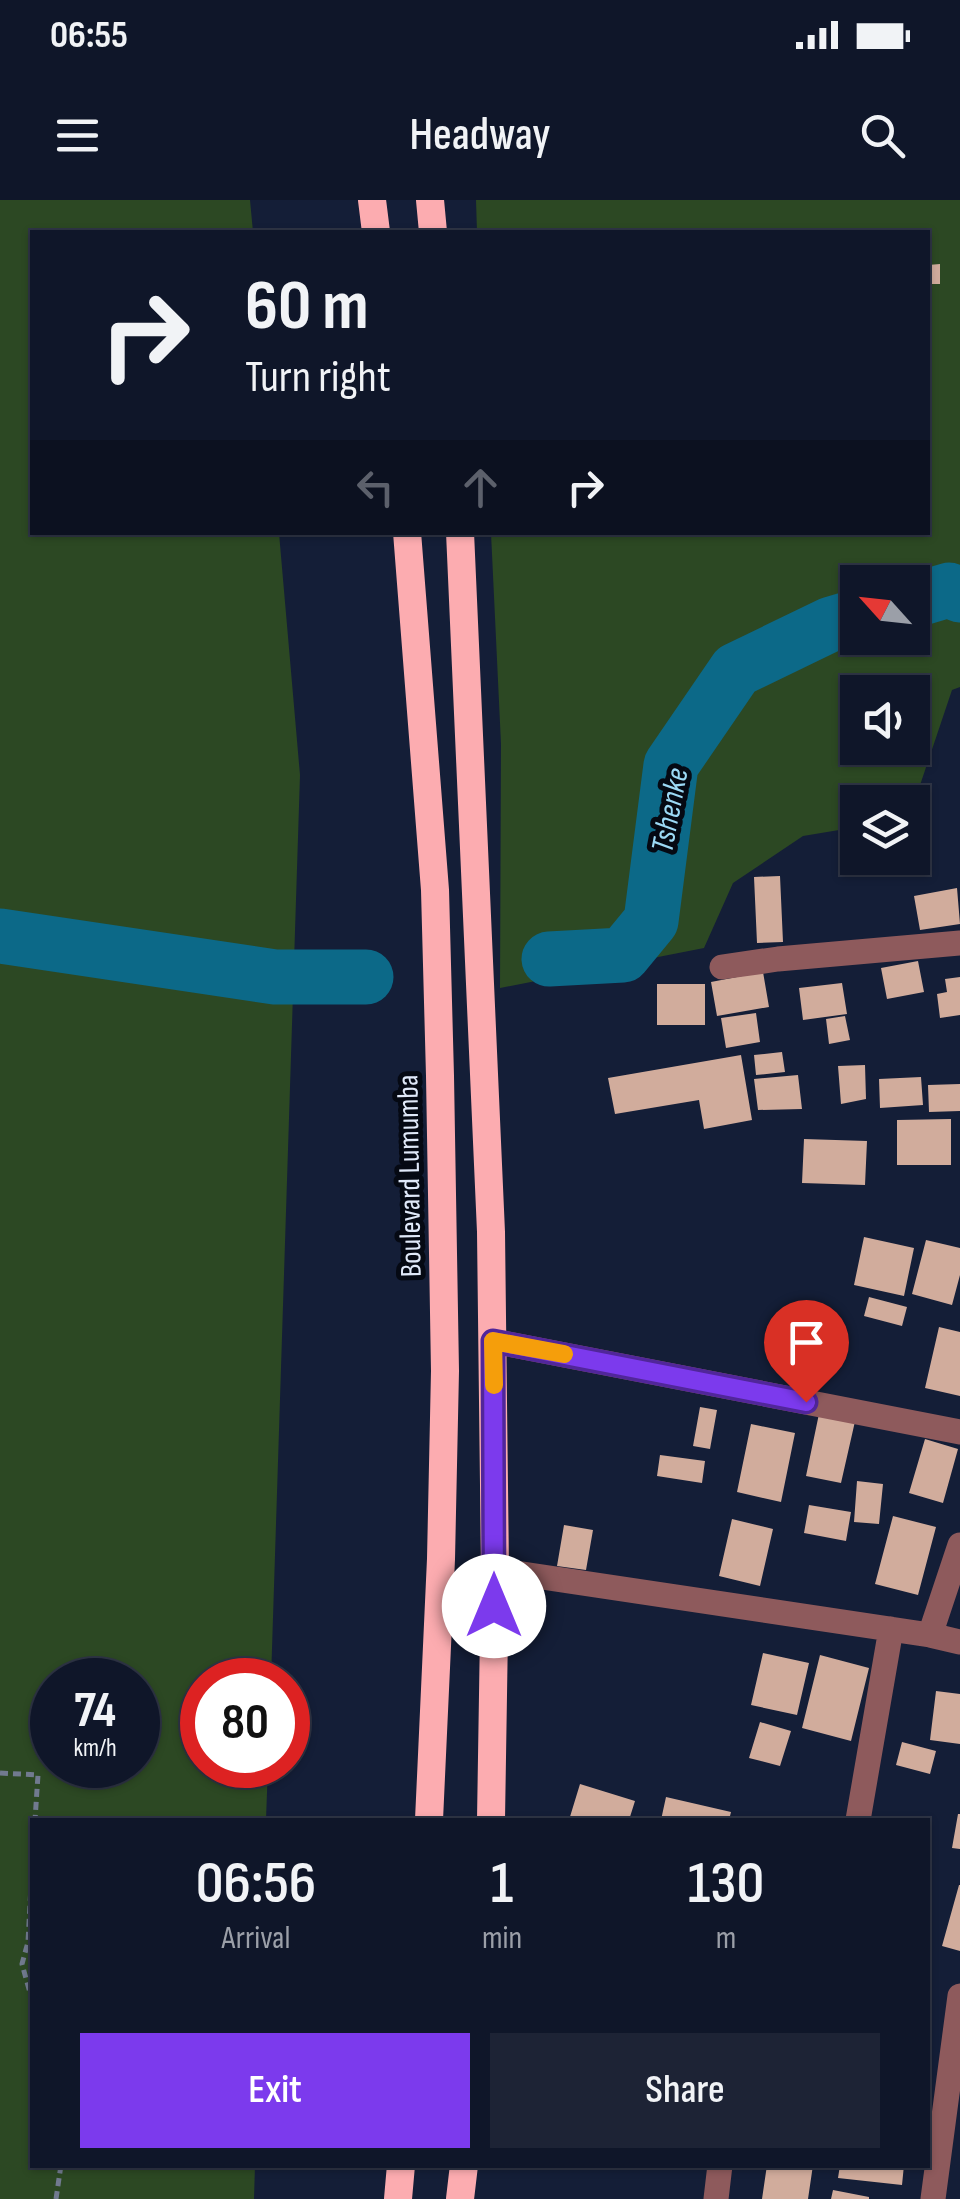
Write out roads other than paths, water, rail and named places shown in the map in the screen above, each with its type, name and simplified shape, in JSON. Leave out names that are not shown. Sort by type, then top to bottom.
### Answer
[{"type":"highway","points":[[372,200],[376,230]]},
{"type":"highway","points":[[430,200],[433,230]]},
{"type":"highway","name":"Boulevard Lumumba","points":[[406,535],[435,890],[442,1163],[444,1409],[429,1818]]},
{"type":"highway","points":[[460,535],[492,1232],[495,1570],[491,1818]]},
{"type":"highway","points":[[398,2199],[401,2168]]},
{"type":"highway","points":[[460,2199],[464,2168]]},
{"type":"street","points":[[722,967],[778,958],[960,943]]},
{"type":"street","points":[[493,1341],[960,1432]]},
{"type":"street","points":[[930,1635],[960,1545]]},
{"type":"street","points":[[495,1570],[960,1642]]},
{"type":"street","points":[[858,1818],[890,1629]]},
{"type":"street","points":[[933,2199],[960,1996]]},
{"type":"street","points":[[716,2199],[720,2168]]},
{"type":"waterway","name":"Tshenke","points":[[930,596],[949,590],[960,595]]},
{"type":"waterway","name":"Tshenke","points":[[549,959],[623,955],[651,921],[671,765],[736,670],[840,621]]},
{"type":"waterway","name":"Tshenke","points":[[0,936],[275,977],[366,977]]}]
